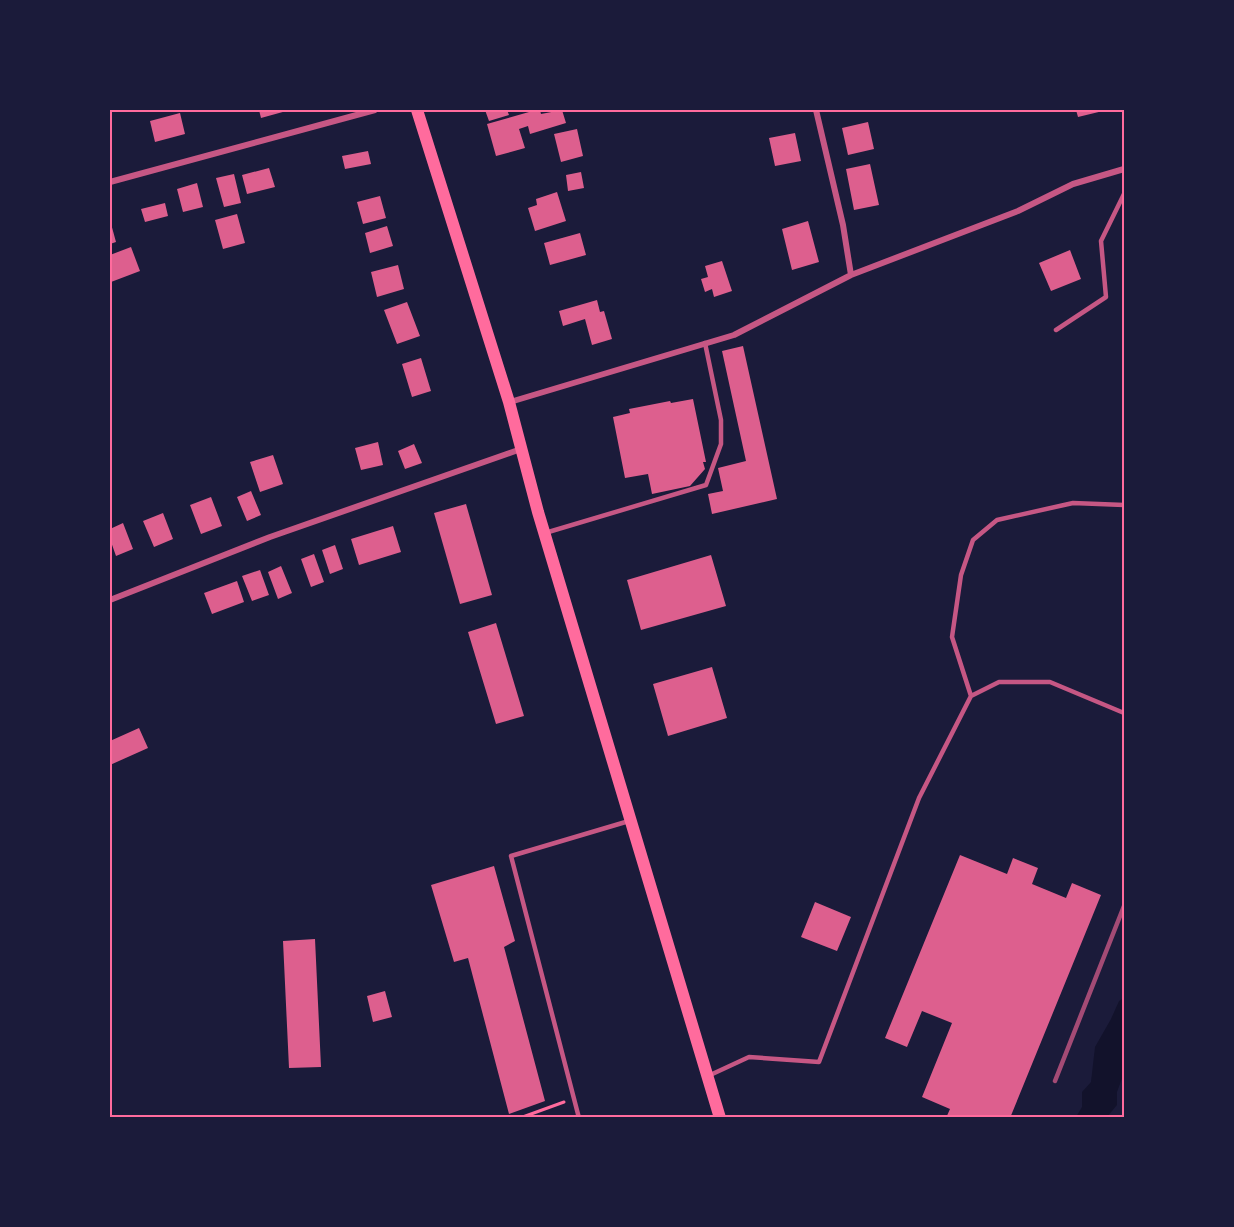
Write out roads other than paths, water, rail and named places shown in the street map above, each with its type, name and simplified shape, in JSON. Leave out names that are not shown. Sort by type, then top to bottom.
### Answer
[{"type":"main road","points":[[417,110],[509,402],[544,533],[720,1118]]},
{"type":"street","points":[[110,182],[375,110]]},
{"type":"street","points":[[816,110],[843,225],[851,275]]},
{"type":"street","points":[[509,402],[734,335],[851,275],[1018,211],[1073,184],[1125,169]]},
{"type":"street","points":[[110,600],[270,537],[521,449]]},
{"type":"lane","points":[[1056,330],[1106,297],[1101,241],[1125,194]]},
{"type":"lane","points":[[544,533],[706,485],[721,444],[721,420],[705,343]]},
{"type":"lane","points":[[971,696],[952,637],[961,574],[973,540],[997,519],[1073,503],[1125,505]]},
{"type":"lane","points":[[708,1076],[749,1057],[819,1062],[918,798],[971,696],[999,682],[1050,682],[1125,713]]},
{"type":"lane","points":[[579,1118],[511,856],[632,820]]},
{"type":"railway","points":[[1055,1081],[1124,906]]}]
